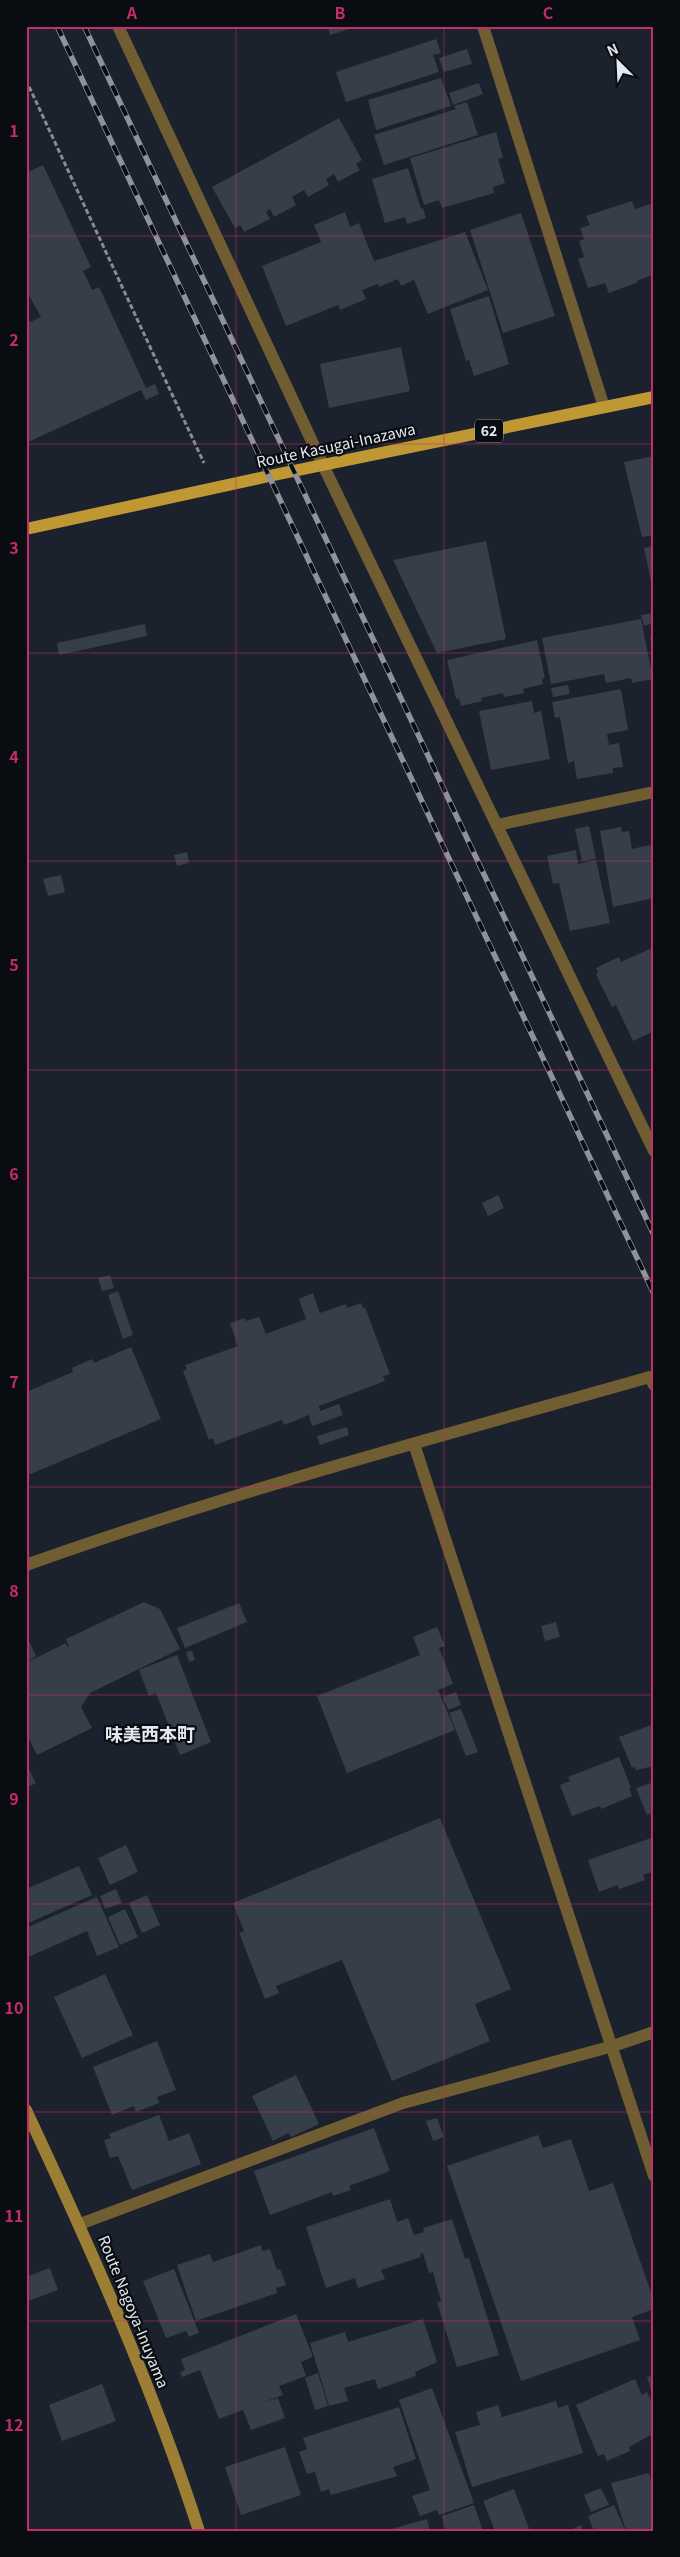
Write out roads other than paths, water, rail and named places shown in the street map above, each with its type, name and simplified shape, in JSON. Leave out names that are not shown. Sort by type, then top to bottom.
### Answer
[{"type":"main road","name":"Route Kasugai-Inazawa","points":[[26,530],[323,465],[654,397]]},
{"type":"main road","name":"Route Nagoya-Inuyama","points":[[26,2110],[80,2224],[178,2466],[198,2531]]},
{"type":"street","points":[[118,26],[323,465],[654,1151]]},
{"type":"street","points":[[483,26],[604,407]]},
{"type":"street","points":[[497,825],[654,792]]},
{"type":"street","points":[[26,1565],[142,1523],[414,1444],[650,1377],[654,1385]]},
{"type":"street","points":[[414,1444],[613,2046],[654,2176]]},
{"type":"street","points":[[80,2224],[403,2103],[613,2046],[654,2032]]},
{"type":"railway","points":[[57,26],[654,1294]]},
{"type":"railway","points":[[84,26],[654,1235]]},
{"type":"district","name":"味美西本町","points":[[150,1735]]}]
